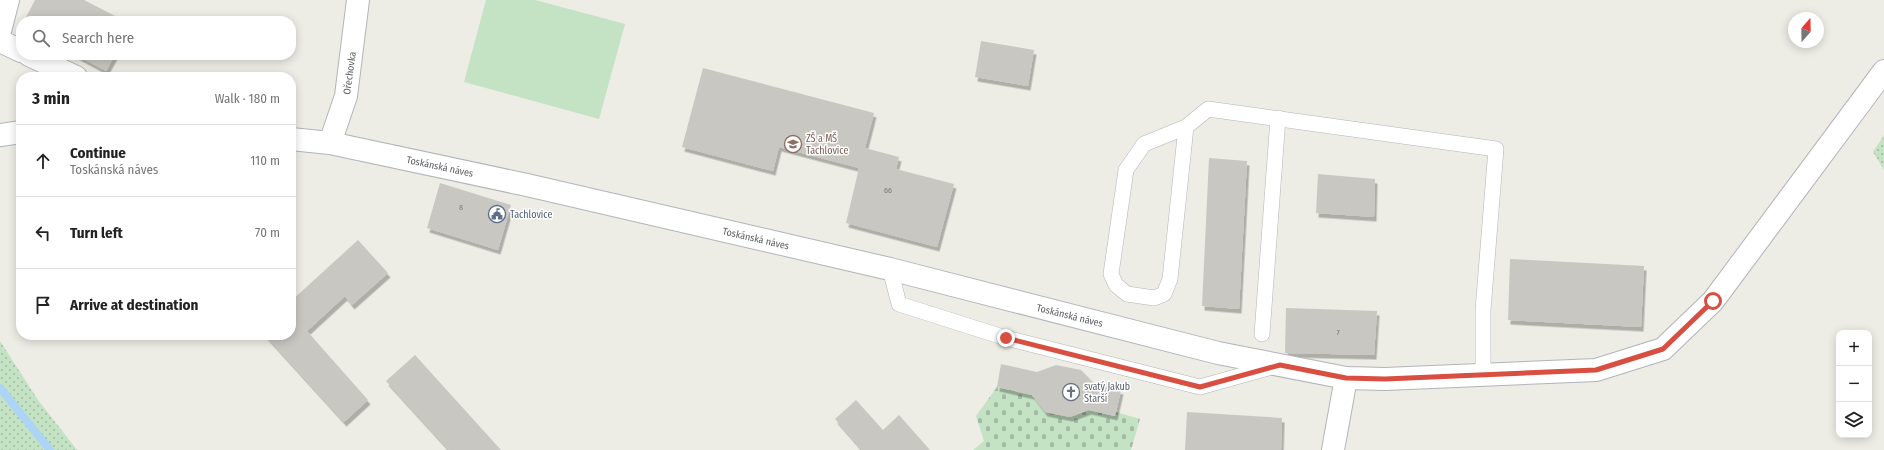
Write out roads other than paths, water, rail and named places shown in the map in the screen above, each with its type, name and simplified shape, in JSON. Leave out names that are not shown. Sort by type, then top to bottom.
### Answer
[{"type":"street","points":[[0,31],[8,0]]},
{"type":"street","name":"Ořechovka","points":[[330,143],[346,96],[358,0]]},
{"type":"street","points":[[0,41],[16,49]]},
{"type":"street","points":[[40,60],[66,72]]},
{"type":"street","name":"Toskánská náves","points":[[296,140],[330,143],[527,184],[890,269],[1218,353],[1346,378],[1385,379],[1483,375],[1596,370],[1663,349],[1713,301],[1884,71]]},
{"type":"street","points":[[0,135],[16,133]]},
{"type":"street","points":[[1333,450],[1346,378]]},
{"type":"lane","points":[[1186,127],[1170,279],[1164,294],[1154,298],[1127,294],[1116,285],[1111,274],[1126,170],[1144,144],[1186,127],[1208,109],[1496,149],[1483,310],[1483,375]]},
{"type":"lane","points":[[1262,334],[1278,118]]},
{"type":"lane","points":[[890,269],[899,304],[1006,338],[1200,387],[1280,365]]},
{"type":"waterway","points":[[0,388],[50,450]]},
{"type":"place","name":"ZŠ a MŠ Tachlovice","points":[[793,144]]},
{"type":"place","name":"Tachlovice","points":[[497,214]]},
{"type":"place","name":"svatý Jakub Starší","points":[[1071,392]]}]
